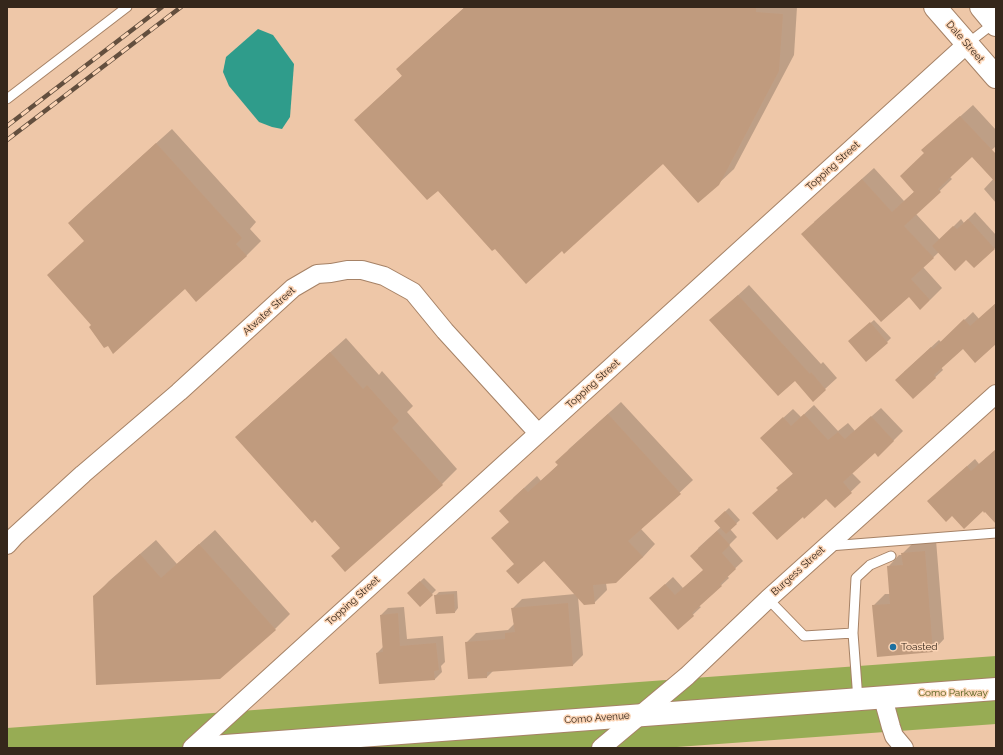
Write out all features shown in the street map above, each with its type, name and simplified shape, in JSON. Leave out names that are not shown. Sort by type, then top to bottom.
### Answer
[{"type":"main road","name":"Dale Street","points":[[935,7],[996,77]]},
{"type":"main road","name":"Como Avenue","points":[[198,748],[996,689]]},
{"type":"street","name":"Topping Street","points":[[192,748],[966,44]]},
{"type":"street","name":"Atwater Street","points":[[7,545],[15,536],[179,392],[293,288],[317,274],[347,270],[362,270],[384,276],[413,292],[445,331],[538,433]]},
{"type":"street","name":"Burgess Street","points":[[601,748],[686,676],[826,546],[996,394]]},
{"type":"street","points":[[883,698],[890,727],[894,736],[904,748]]},
{"type":"lane","points":[[7,99],[127,7]]},
{"type":"lane","name":"Topping Street","points":[[966,44],[992,19]]},
{"type":"lane","points":[[826,546],[996,534]]},
{"type":"lane","points":[[858,700],[853,633],[856,578],[870,565],[891,556]]},
{"type":"lane","points":[[768,599],[804,636],[853,633]]},
{"type":"green space","name":"Como Parkway","points":[[996,656],[996,724],[663,748],[7,748],[7,728]]},
{"type":"water","points":[[258,29],[273,35],[294,64],[290,117],[282,129],[259,122],[229,86],[223,72],[226,57]]},
{"type":"building","points":[[465,7],[756,7],[756,12],[783,14],[779,71],[719,185],[698,203],[663,164],[564,254],[562,251],[526,284],[495,249],[492,251],[438,191],[427,200],[354,120],[402,76],[396,69]]},
{"type":"building","points":[[960,116],[996,154],[996,183],[972,157],[938,189],[941,192],[904,226],[934,258],[911,279],[930,300],[920,310],[909,297],[881,322],[801,234],[862,179],[892,212],[914,192],[900,176],[924,153],[921,150]]},
{"type":"building","points":[[156,143],[242,238],[236,244],[247,256],[196,302],[185,289],[113,354],[108,346],[104,348],[89,327],[91,325],[47,275],[84,241],[68,223]]},
{"type":"building","points":[[968,219],[995,249],[974,268],[966,260],[955,271],[932,246],[953,226],[957,229]]},
{"type":"building","points":[[738,295],[810,374],[811,372],[826,390],[813,402],[795,381],[778,396],[709,320]]},
{"type":"building","points":[[996,303],[996,344],[975,363],[963,349],[934,375],[936,378],[913,399],[895,380],[931,347],[933,349],[964,319],[970,326]]},
{"type":"building","points":[[870,322],[888,343],[866,362],[848,341]]},
{"type":"building","points":[[330,352],[363,389],[367,385],[399,421],[392,428],[443,485],[345,572],[331,556],[340,548],[315,520],[312,523],[235,437]]},
{"type":"building","points":[[608,414],[681,494],[628,541],[643,557],[616,583],[593,585],[595,604],[584,605],[544,561],[518,584],[506,571],[514,564],[491,538],[509,522],[499,511],[524,488],[528,492],[558,465],[555,462]]},
{"type":"building","points":[[804,414],[828,440],[838,432],[845,439],[871,416],[894,441],[878,457],[875,453],[843,482],[852,493],[835,508],[826,499],[804,519],[803,517],[777,540],[752,513],[778,490],[776,488],[793,474],[760,438],[783,417],[791,426]]},
{"type":"building","points":[[996,449],[996,524],[983,511],[964,529],[952,516],[946,522],[927,501],[967,466],[971,471]]},
{"type":"building","points":[[725,511],[737,524],[726,534],[714,521]]},
{"type":"building","points":[[717,531],[730,545],[722,553],[736,569],[720,584],[722,586],[692,613],[694,616],[678,630],[649,598],[665,584],[675,595],[703,570],[690,556]]},
{"type":"building","points":[[199,544],[276,630],[220,679],[96,685],[93,596],[140,554],[161,578]]},
{"type":"building","points":[[925,551],[933,652],[877,657],[872,605],[890,604],[887,566],[903,565],[901,553]]},
{"type":"building","points":[[420,581],[433,595],[420,607],[407,593]]},
{"type":"building","points":[[454,594],[455,613],[436,614],[434,595]]},
{"type":"building","points":[[568,603],[573,666],[487,672],[487,678],[468,679],[465,642],[505,639],[505,633],[515,632],[511,608]]},
{"type":"building","points":[[398,613],[400,646],[436,643],[439,670],[434,671],[435,680],[379,684],[376,653],[383,652],[380,615]]},
{"type":"railway","points":[[7,126],[162,7]]},
{"type":"railway","points":[[7,140],[181,7]]},
{"type":"place","name":"Toasted","points":[[893,647]]}]
